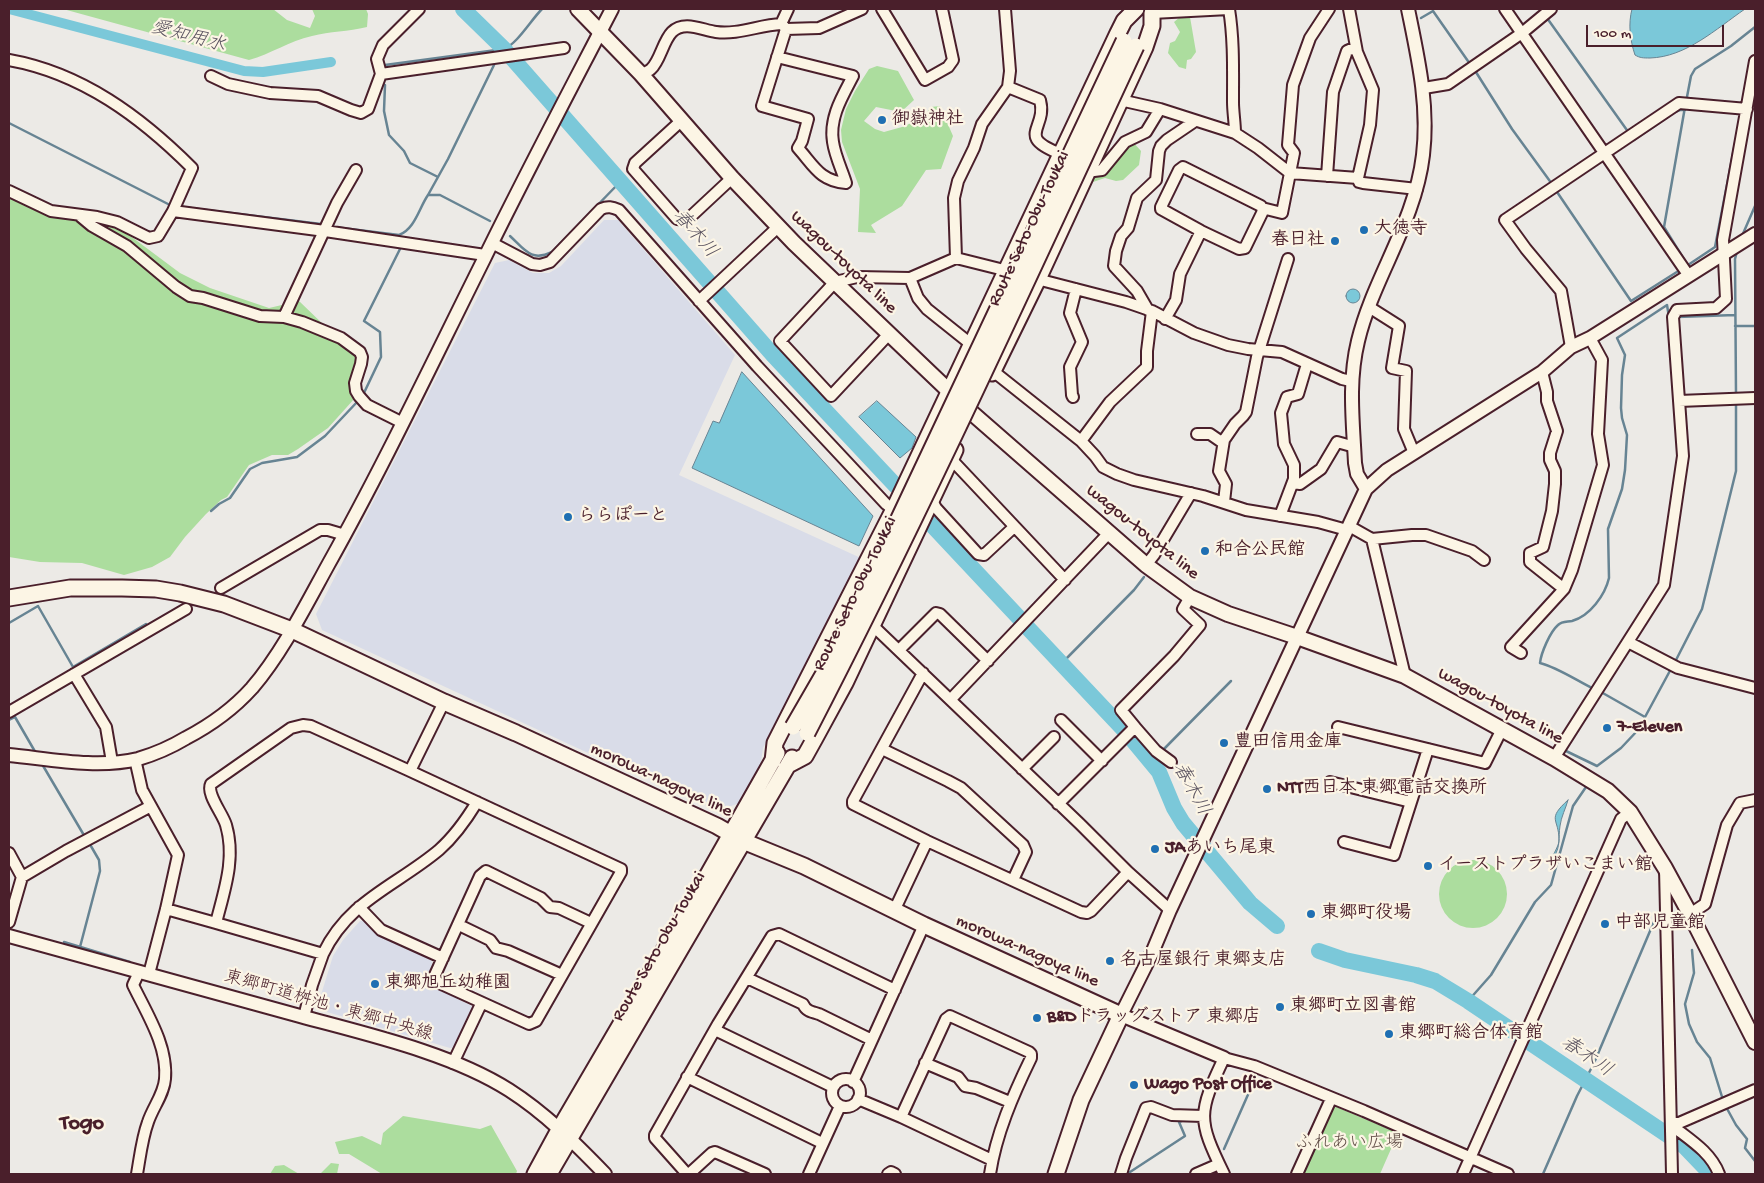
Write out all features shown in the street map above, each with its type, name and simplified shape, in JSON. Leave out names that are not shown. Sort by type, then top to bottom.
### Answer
[{"type":"main road","name":"wagou-toyota line","points":[[578,9],[599,33],[641,74],[732,178],[835,282],[972,413],[1108,534],[1146,565],[1190,596],[1233,616],[1405,676],[1554,758],[1608,791],[1630,812],[1665,868],[1755,1042]]},
{"type":"main road","points":[[773,761],[775,742],[894,509],[1121,27],[1136,9]]},
{"type":"main road","points":[[788,765],[804,756],[812,744],[844,683],[932,501],[972,413],[1038,279],[1145,47],[1152,26],[1149,10]]},
{"type":"main road","name":"Route Seto-Obu-Toukai","points":[[535,1174],[564,1133],[737,837],[773,761],[830,663],[1130,43],[1149,10]]},
{"type":"main road","name":"Route Seto-Obu-Toukai","points":[[737,837],[788,765],[807,733],[866,618],[916,515],[1130,43]]},
{"type":"main road","name":"morowa-nagoya line","points":[[9,598],[70,588],[156,590],[180,593],[217,602],[292,630],[444,702],[516,733],[737,837],[804,866],[894,911],[1121,1015]]},
{"type":"main road","points":[[1056,1174],[1081,1100],[1121,1015]]},
{"type":"main road","name":"Route Seto-Obu-Toukai","points":[[549,1174],[564,1133]]},
{"type":"street","points":[[211,76],[228,84],[270,93],[295,93],[318,96],[361,112],[368,109],[381,74],[377,59],[383,45],[419,9]]},
{"type":"street","points":[[9,754],[87,762],[112,762],[135,759],[153,754],[185,739],[224,712],[250,689],[292,630],[345,535],[404,423],[485,255],[612,9]]},
{"type":"street","points":[[777,56],[853,76],[836,110],[834,125],[833,142],[846,183],[833,182],[825,178],[798,148],[808,119],[762,106],[777,56],[788,9]]},
{"type":"street","points":[[641,74],[652,69],[673,31],[681,27],[692,26],[715,32],[730,33],[769,24],[819,28],[862,9]]},
{"type":"street","points":[[882,9],[925,80],[948,67],[953,60],[942,9]]},
{"type":"street","points":[[956,258],[954,198],[958,181],[974,148],[982,124],[1008,87],[1010,71],[1005,9]]},
{"type":"street","points":[[1149,10],[1229,9],[1234,71],[1233,105],[1235,133]]},
{"type":"street","points":[[1262,208],[1263,210],[1245,248],[1239,249],[1201,231],[1161,207],[1179,170],[1183,168],[1262,208],[1282,213],[1294,153],[1288,145],[1293,85],[1310,38],[1329,9]]},
{"type":"street","points":[[1349,9],[1356,47],[1372,90],[1370,125],[1358,178],[1359,182],[1417,189]]},
{"type":"street","points":[[1366,489],[1358,474],[1351,381],[1358,342],[1369,307],[1396,246],[1417,189],[1423,157],[1426,121],[1424,88],[1408,9]]},
{"type":"street","points":[[1505,9],[1689,276]]},
{"type":"street","points":[[1424,88],[1448,84],[1522,33],[1551,9]]},
{"type":"street","points":[[1327,176],[1333,92],[1348,51],[1356,47]]},
{"type":"street","points":[[381,74],[564,48]]},
{"type":"street","points":[[9,60],[50,71],[103,95],[136,118],[192,168],[173,211],[158,236],[149,238],[117,222],[97,217],[51,211],[9,191]]},
{"type":"street","points":[[1554,758],[1664,585],[1683,456],[1673,318],[1677,310],[1716,308],[1726,299],[1722,254],[1723,240],[1755,61]]},
{"type":"street","points":[[1008,87],[1040,100],[1043,108],[1035,133],[1038,142],[1045,148],[1061,154]]},
{"type":"street","points":[[1120,100],[1160,109],[1235,133],[1291,173],[1358,178]]},
{"type":"street","points":[[1571,347],[1561,291],[1505,220],[1679,103],[1747,109]]},
{"type":"street","points":[[1088,168],[1094,171],[1102,170],[1125,142],[1146,132],[1160,109]]},
{"type":"street","points":[[681,121],[635,163],[633,168],[677,219],[687,220],[732,178]]},
{"type":"street","points":[[1081,441],[1110,402],[1147,367],[1150,311],[1137,291],[1114,266],[1116,251],[1121,236],[1128,228],[1137,198],[1156,180],[1159,151],[1162,146],[1167,140],[1195,121]]},
{"type":"street","points":[[284,318],[356,170]]},
{"type":"street","points":[[492,243],[532,264],[545,265],[601,209],[612,207],[618,210],[702,299],[764,373],[886,504],[894,509],[916,533]]},
{"type":"street","points":[[173,211],[485,255]]},
{"type":"street","points":[[80,216],[92,226],[127,246],[176,287],[190,296],[203,298],[260,316],[284,318],[314,326],[341,338],[360,352],[362,357],[355,383],[359,396],[367,405],[404,423]]},
{"type":"street","points":[[702,299],[778,226]]},
{"type":"street","points":[[1165,319],[1176,300],[1180,274],[1201,231]]},
{"type":"street","points":[[1508,1174],[1254,1066],[1224,1058],[1121,1015],[1152,953],[1170,910],[1366,489],[1387,470],[1542,372],[1571,347],[1590,338],[1755,234]]},
{"type":"street","points":[[889,334],[831,396],[780,341],[835,282],[857,277],[910,278],[946,264],[956,258],[1126,302],[1150,311],[1194,333],[1228,345],[1259,351],[1282,352],[1342,379],[1351,381]]},
{"type":"street","points":[[1224,502],[1226,484],[1219,471],[1223,444],[1235,424],[1246,412],[1259,351],[1275,301],[1276,292],[1288,259]]},
{"type":"street","points":[[910,278],[918,298],[926,309],[972,345]]},
{"type":"street","points":[[1073,397],[1070,367],[1082,342],[1070,313],[1076,289]]},
{"type":"street","points":[[1369,307],[1399,326],[1392,368],[1406,370],[1404,428],[1414,453]]},
{"type":"street","points":[[1521,653],[1512,647],[1564,590],[1572,570],[1603,465],[1598,434],[1602,360],[1590,338]]},
{"type":"street","points":[[1280,516],[1292,482],[1294,466],[1284,444],[1281,413],[1286,397],[1298,394],[1307,364]]},
{"type":"street","points":[[993,370],[1081,441],[1103,467],[1117,474],[1134,480],[1224,502],[1246,510],[1348,528],[1372,539],[1426,535],[1472,551],[1484,560]]},
{"type":"street","points":[[1542,372],[1547,392],[1547,401],[1557,431],[1550,453],[1556,484],[1552,511],[1543,547],[1530,553],[1530,562],[1564,590]]},
{"type":"street","points":[[1679,401],[1755,398]]},
{"type":"street","points":[[1197,434],[1210,434],[1223,444]]},
{"type":"street","points":[[1292,482],[1300,484],[1321,469],[1337,442],[1355,447]]},
{"type":"street","points":[[951,459],[1065,580]]},
{"type":"street","points":[[1146,565],[1191,493]]},
{"type":"street","points":[[932,501],[936,508],[978,554],[984,555],[1014,527]]},
{"type":"street","points":[[221,588],[320,530],[328,530],[345,535]]},
{"type":"street","points":[[951,699],[1108,534]]},
{"type":"street","points":[[1372,539],[1405,676]]},
{"type":"street","points":[[1171,762],[1156,751],[1121,710],[1174,656],[1200,625],[1183,610],[1190,596]]},
{"type":"street","points":[[848,601],[1128,872],[1170,910]]},
{"type":"street","points":[[9,712],[186,610]]},
{"type":"street","points":[[899,650],[936,614],[940,614],[988,661]]},
{"type":"street","points":[[1628,642],[1678,668],[1755,688]]},
{"type":"street","points":[[923,673],[853,804],[927,841],[1081,912],[1087,913],[1091,911],[1128,872]]},
{"type":"street","points":[[74,674],[106,727],[112,762]]},
{"type":"street","points":[[410,771],[444,702]]},
{"type":"street","points":[[1061,720],[1102,761]]},
{"type":"street","points":[[216,923],[228,873],[230,847],[224,819],[209,791],[211,784],[291,728],[302,725],[311,726],[620,868],[621,872],[536,1021],[532,1024],[481,1004],[436,980],[435,975],[480,876],[486,871],[541,898],[550,907],[559,908],[591,923]]},
{"type":"street","points":[[1058,804],[1135,727]]},
{"type":"street","points":[[1338,727],[1485,763],[1502,729]]},
{"type":"street","points":[[1022,769],[1054,737]]},
{"type":"street","points":[[882,749],[961,788],[1023,845],[1026,852],[1013,880]]},
{"type":"street","points":[[1344,842],[1394,855],[1428,749]]},
{"type":"street","points":[[135,759],[142,790],[178,855],[166,909],[144,973],[133,985],[158,1036],[166,1080],[147,1124],[137,1174]]},
{"type":"street","points":[[1330,782],[1411,802]]},
{"type":"street","points":[[1690,914],[1705,904],[1727,825],[1740,803],[1755,800]]},
{"type":"street","points":[[304,1017],[312,985],[323,954],[339,926],[359,907],[439,849],[457,832],[477,802]]},
{"type":"street","points":[[9,922],[22,877],[151,806]]},
{"type":"street","points":[[1463,1174],[1525,1031],[1621,819],[1630,812]]},
{"type":"street","points":[[894,911],[927,841]]},
{"type":"street","points":[[9,854],[22,877]]},
{"type":"street","points":[[1665,868],[1674,1127],[1671,1146],[1672,1174]]},
{"type":"street","points":[[359,907],[381,930],[443,958]]},
{"type":"street","points":[[166,909],[323,954]]},
{"type":"street","points":[[458,925],[490,940],[496,948],[508,951],[562,975]]},
{"type":"street","points":[[853,1082],[924,925]]},
{"type":"street","points":[[765,1174],[716,1152],[712,1153],[688,1174],[655,1138],[655,1135],[687,1077],[772,936],[779,934],[894,990]]},
{"type":"street","name":"東郷町道桝池・東郷中央線","points":[[9,936],[380,1038],[483,1075],[509,1089],[564,1133],[604,1174]]},
{"type":"street","points":[[747,978],[803,1004],[805,1009],[872,1040]]},
{"type":"street","points":[[453,1063],[481,1004]]},
{"type":"street","points":[[901,1117],[946,1018],[950,1016],[1029,1052],[1031,1058],[1010,1102],[992,1160],[990,1174]]},
{"type":"street","points":[[715,1030],[833,1087]]},
{"type":"street","points":[[1224,1058],[1210,1088],[1203,1116],[1206,1137],[1224,1174]]},
{"type":"street","points":[[925,1063],[958,1077],[965,1086],[976,1088],[1010,1102]]},
{"type":"street","points":[[687,1077],[822,1143]]},
{"type":"street","points":[[849,1080],[859,1090],[858,1099],[849,1107],[840,1106],[832,1096],[833,1087],[840,1081],[849,1080]]},
{"type":"street","points":[[1674,1127],[1679,1123],[1755,1090]]},
{"type":"street","points":[[858,1099],[992,1160]]},
{"type":"street","points":[[1297,1174],[1331,1099]]},
{"type":"street","points":[[809,1174],[840,1106]]},
{"type":"street","points":[[1121,1174],[1146,1108],[1151,1107],[1172,1115],[1203,1116]]},
{"type":"street","points":[[1674,1127],[1705,1152],[1719,1174]]},
{"type":"street","points":[[1196,1174],[1219,1164]]},
{"type":"street","points":[[888,1174],[891,1172],[895,1174]]},
{"type":"shaded area","name":"ららぽーと","points":[[604,220],[618,220],[735,355],[679,475],[863,559],[805,672],[763,748],[760,769],[740,803],[722,809],[634,769],[586,752],[322,630],[316,614],[495,263],[509,260],[533,273],[549,273],[561,266]]},
{"type":"shaded area","name":"東郷旭丘幼稚園","points":[[367,920],[410,949],[429,957],[433,964],[423,982],[474,1007],[455,1047],[450,1048],[327,1012],[320,998],[333,956],[343,940],[360,921]]},
{"type":"green space","points":[[63,9],[273,9],[287,20],[310,28],[315,16],[312,9],[366,9],[368,14],[367,27],[304,38],[249,60]]},
{"type":"green space","points":[[1180,17],[1190,17],[1196,52],[1191,59],[1187,60],[1186,69],[1179,67],[1168,53],[1170,43],[1175,41],[1180,32],[1174,22]]},
{"type":"green space","points":[[877,66],[898,71],[914,100],[901,112],[876,107],[864,121],[875,129],[884,132],[909,124],[912,117],[924,116],[931,107],[940,106],[953,136],[941,169],[926,170],[902,206],[871,225],[876,233],[858,232],[860,189],[842,142],[841,130],[846,109],[855,91],[869,69]]},
{"type":"green space","points":[[1132,141],[1141,151],[1139,165],[1123,180],[1116,181],[1105,178],[1093,182],[1095,175],[1098,176]]},
{"type":"green space","points":[[9,195],[77,219],[83,223],[117,226],[180,273],[210,288],[269,308],[299,301],[356,356],[352,382],[352,392],[355,398],[328,428],[298,449],[288,455],[272,455],[249,465],[227,497],[206,514],[170,557],[152,567],[124,575],[82,563],[40,562],[9,557]]},
{"type":"green space","points":[[1473,860],[1486,863],[1497,870],[1504,881],[1507,894],[1504,907],[1497,918],[1486,925],[1473,928],[1460,925],[1449,918],[1442,907],[1439,894],[1442,881],[1449,870],[1460,863]]},
{"type":"green space","name":"ふれあい広場","points":[[1334,1106],[1398,1133],[1380,1174],[1304,1174]]},
{"type":"green space","points":[[403,1116],[480,1129],[491,1125],[517,1171],[516,1174],[382,1174],[349,1154],[339,1154],[335,1142],[362,1136],[381,1145],[383,1133]]},
{"type":"green space","points":[[331,1163],[339,1164],[337,1174],[320,1174]]},
{"type":"green space","points":[[284,1165],[299,1174],[270,1174],[275,1166]]},
{"type":"water","points":[[1632,9],[1745,9],[1700,41],[1676,53],[1642,58],[1635,55],[1632,44],[1630,20]]},
{"type":"water","points":[[1350,289],[1356,289],[1360,296],[1356,303],[1350,303],[1346,299],[1346,293]]},
{"type":"water","points":[[742,372],[873,516],[859,546],[692,468],[713,421],[719,423]]},
{"type":"water","points":[[877,401],[916,437],[912,448],[900,458],[859,417]]},
{"type":"water","points":[[1568,800],[1561,823],[1559,840],[1555,816]]},
{"type":"waterway","name":"愛知用水","points":[[9,9],[244,71],[263,72],[331,62]]},
{"type":"waterway","name":"春木川","points":[[463,9],[504,49],[773,355],[896,486]]},
{"type":"waterway","points":[[385,65],[504,49],[519,37],[542,9]]},
{"type":"waterway","points":[[1421,18],[1433,11],[1470,64]]},
{"type":"waterway","points":[[1547,18],[1629,133]]},
{"type":"waterway","points":[[1686,102],[1691,76],[1695,69],[1731,46],[1755,27]]},
{"type":"waterway","points":[[428,195],[448,159],[494,65]]},
{"type":"waterway","points":[[1474,69],[1512,129],[1552,184]]},
{"type":"waterway","points":[[385,85],[384,111],[389,135],[404,151],[410,163],[438,177]]},
{"type":"waterway","points":[[1685,107],[1664,227],[1685,261]]},
{"type":"waterway","points":[[1632,137],[1634,140],[1675,112],[1685,110]]},
{"type":"waterway","points":[[9,123],[168,204]]},
{"type":"waterway","points":[[1685,267],[1715,247],[1735,143]]},
{"type":"waterway","points":[[510,236],[524,250],[533,255],[539,256],[552,252],[620,182]]},
{"type":"waterway","points":[[1555,189],[1631,301],[1680,270]]},
{"type":"waterway","points":[[334,227],[399,235],[413,223],[428,195],[440,195],[490,221]]},
{"type":"waterway","points":[[1742,236],[1755,206]]},
{"type":"waterway","points":[[182,207],[321,224]]},
{"type":"waterway","points":[[363,395],[381,357],[380,332],[364,321],[401,247]]},
{"type":"waterway","points":[[1736,395],[1735,259],[1737,251]]},
{"type":"waterway","points":[[1596,690],[1561,671],[1540,663],[1546,643],[1555,628],[1561,623],[1579,618],[1591,610],[1604,591],[1609,578],[1608,529],[1622,489],[1627,435],[1621,408],[1625,355],[1617,338],[1667,305],[1669,317]]},
{"type":"waterway","points":[[1677,317],[1735,315]]},
{"type":"waterway","points":[[1735,326],[1755,326]]},
{"type":"waterway","points":[[211,511],[230,498],[250,469],[262,463],[297,457],[325,436],[358,401]]},
{"type":"waterway","points":[[1675,662],[1702,609],[1736,471],[1736,401]]},
{"type":"waterway","name":"春木川","points":[[931,524],[1022,621]]},
{"type":"waterway","points":[[1062,663],[1134,590],[1144,577]]},
{"type":"waterway","points":[[9,623],[38,606],[73,667],[146,624]]},
{"type":"waterway","name":"春木川","points":[[1027,627],[1125,731]]},
{"type":"waterway","points":[[1566,751],[1597,766],[1621,748],[1638,730],[1672,667]]},
{"type":"waterway","points":[[1162,751],[1231,681]]},
{"type":"waterway","points":[[1601,692],[1645,717]]},
{"type":"waterway","points":[[9,720],[15,717],[37,755]]},
{"type":"waterway","name":"春木川","points":[[1130,737],[1159,772],[1174,808],[1183,823],[1250,903],[1277,926]]},
{"type":"waterway","name":"春木川","points":[[1148,759],[1155,755]]},
{"type":"waterway","points":[[42,764],[85,837]]},
{"type":"waterway","points":[[1468,1001],[1491,975],[1535,902],[1551,885],[1573,806],[1586,787]]},
{"type":"waterway","points":[[80,947],[100,871],[99,860],[88,841]]},
{"type":"waterway","points":[[1543,1174],[1577,1096],[1594,1063],[1656,917],[1659,914]]},
{"type":"waterway","points":[[64,942],[130,962]]},
{"type":"waterway","points":[[1692,950],[1694,973],[1685,1004],[1689,1024],[1697,1042],[1710,1058],[1723,1100]]},
{"type":"waterway","name":"春木川","points":[[1319,951],[1345,960],[1416,975],[1435,981],[1468,1001],[1684,1146],[1709,1174]]},
{"type":"waterway","points":[[1224,1149],[1258,1072]]},
{"type":"waterway","points":[[1725,1105],[1736,1125],[1747,1139],[1745,1148],[1755,1161]]},
{"type":"waterway","points":[[1127,1174],[1185,1136],[1179,1122],[1184,1120]]},
{"type":"place","name":"御嶽神社","points":[[882,120]]},
{"type":"place","name":"大徳寺","points":[[1364,230]]},
{"type":"place","name":"春日社","points":[[1335,241]]},
{"type":"place","name":"ららぽーと","points":[[568,517]]},
{"type":"place","name":"和合公民館","points":[[1205,551]]},
{"type":"place","name":"7-Eleven","points":[[1607,728]]},
{"type":"place","name":"豊田信用金庫","points":[[1224,743]]},
{"type":"place","name":"NTT西日本 東郷電話交換所","points":[[1267,789]]},
{"type":"place","name":"JAあいち尾東","points":[[1155,849]]},
{"type":"place","name":"イーストプラザいこまい館","points":[[1428,866]]},
{"type":"place","name":"東郷町役場","points":[[1311,914]]},
{"type":"place","name":"中部児童館","points":[[1605,924]]},
{"type":"place","name":"名古屋銀行 東郷支店","points":[[1110,961]]},
{"type":"place","name":"東郷旭丘幼稚園","points":[[375,984]]},
{"type":"place","name":"東郷町立図書館","points":[[1280,1007]]},
{"type":"place","name":"B&Dドラッグストア 東郷店","points":[[1037,1018]]},
{"type":"place","name":"東郷町総合体育館","points":[[1389,1034]]},
{"type":"place","name":"Wago Post Office","points":[[1134,1085]]},
{"type":"district","name":"Togo","points":[[82,1125]]}]
